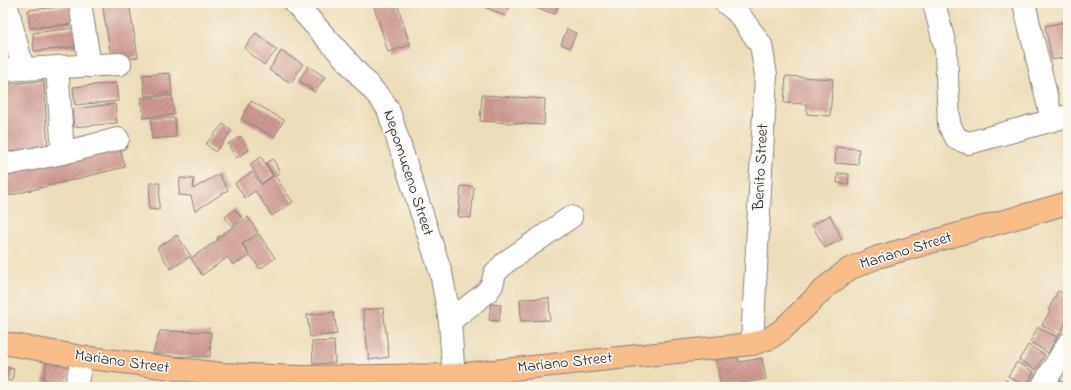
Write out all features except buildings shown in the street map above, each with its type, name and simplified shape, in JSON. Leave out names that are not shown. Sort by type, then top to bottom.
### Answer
[{"type":"main road","name":"Mariano Street","points":[[3,343],[82,357],[221,374],[301,377],[456,375],[752,344],[770,338],[783,329],[826,287],[849,269],[878,257],[1068,203]]},
{"type":"street","points":[[6,3],[13,70],[120,64]]},
{"type":"street","points":[[80,3],[90,66]]},
{"type":"street","name":"Nepomuceno Street","points":[[295,3],[381,99],[388,109],[441,273],[450,321],[456,375]]},
{"type":"street","name":"Benito Street","points":[[726,3],[738,13],[761,45],[766,74],[752,344]]},
{"type":"street","points":[[934,3],[946,50],[950,125],[957,139],[969,143],[1060,118],[1024,3]]},
{"type":"street","points":[[57,67],[63,153]]},
{"type":"street","points":[[3,165],[63,153],[118,139]]},
{"type":"street","points":[[450,321],[487,292],[492,286],[496,274],[506,262],[570,217]]},
{"type":"street","points":[[1042,387],[1068,344]]},
{"type":"street","points":[[76,387],[82,357]]}]
